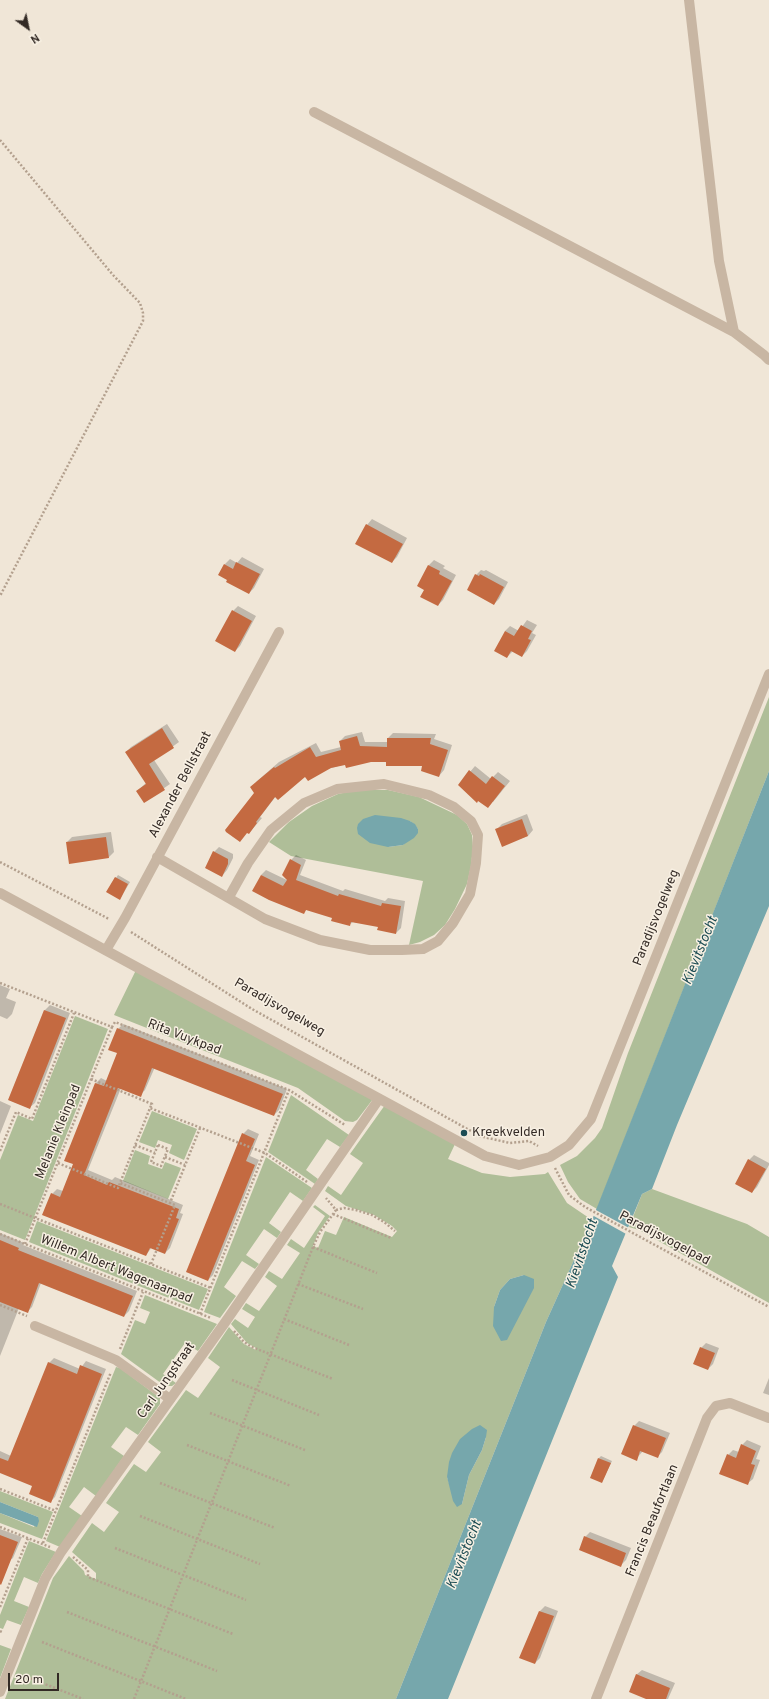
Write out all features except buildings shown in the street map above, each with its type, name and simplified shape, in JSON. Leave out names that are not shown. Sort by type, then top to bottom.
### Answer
[{"type":"street","points":[[689,0],[720,261],[734,332]]},
{"type":"street","points":[[314,112],[734,332],[769,360]]},
{"type":"street","name":"Alexander Bellstraat","points":[[106,950],[121,925],[279,632]]},
{"type":"street","name":"Paradijsvogelweg","points":[[0,893],[485,1156],[519,1165],[550,1157],[569,1145],[591,1119],[769,674]]},
{"type":"street","points":[[157,857],[265,919],[320,940],[370,950],[423,949],[438,941],[453,923],[470,894],[476,863],[478,835],[471,821],[454,807],[429,795],[384,784],[337,789],[304,803],[272,830],[248,863],[229,897]]},
{"type":"street","name":"Carl Jungstraat","points":[[0,1692],[45,1579],[61,1552],[224,1324],[379,1099]]},
{"type":"street","points":[[35,1326],[116,1360],[170,1399]]},
{"type":"street","name":"Francis Beaufortlaan","points":[[596,1699],[707,1418],[716,1406],[730,1403],[769,1418]]},
{"type":"path","points":[[0,140],[108,269],[140,303],[143,313],[143,321],[0,596]]},
{"type":"path","name":"Paradijsvogelweg","points":[[0,862],[121,925],[252,1009],[481,1137],[510,1143],[529,1141],[544,1148],[550,1157]]},
{"type":"path","name":"Rita Vuykpad","points":[[0,983],[112,1027],[115,1022],[289,1090],[356,1133]]},
{"type":"path","points":[[0,1151],[16,1112],[32,1119],[74,1013]]},
{"type":"path","name":"Melanie Kleinpad","points":[[25,1244],[112,1027]]},
{"type":"path","points":[[58,1163],[118,1188],[152,1104],[91,1079]]},
{"type":"path","points":[[200,1314],[289,1090]]},
{"type":"path","points":[[150,1108],[265,1153],[318,1189],[336,1210]]},
{"type":"path","points":[[170,1203],[200,1128]]},
{"type":"path","points":[[135,1145],[155,1153]]},
{"type":"path","points":[[158,1145],[168,1149],[165,1157],[161,1166],[152,1162],[158,1145]]},
{"type":"path","points":[[165,1157],[185,1165]]},
{"type":"path","name":"Paradijsvogelpad","points":[[550,1157],[569,1195],[585,1207],[632,1234],[769,1307]]},
{"type":"path","points":[[120,1183],[174,1205],[151,1264]]},
{"type":"path","name":"Willem Albert Wagenaarpad","points":[[0,1204],[211,1288]]},
{"type":"path","points":[[134,1699],[270,1354],[320,1232],[336,1210],[344,1208],[372,1215],[384,1222],[394,1231]]},
{"type":"path","points":[[333,1214],[391,1238]]},
{"type":"path","name":"Willem Albert Wagenaarpad","points":[[0,1234],[230,1326],[244,1342],[270,1354],[334,1379]]},
{"type":"path","points":[[313,1247],[377,1273]]},
{"type":"path","points":[[298,1284],[363,1309]]},
{"type":"path","points":[[43,1543],[143,1292]]},
{"type":"path","points":[[0,1305],[32,1318],[35,1326]]},
{"type":"path","points":[[284,1319],[350,1345]]},
{"type":"path","points":[[232,1380],[319,1415]]},
{"type":"path","points":[[210,1413],[305,1450]]},
{"type":"path","points":[[187,1445],[291,1486]]},
{"type":"path","points":[[160,1483],[275,1528]]},
{"type":"path","points":[[0,1488],[56,1511]]},
{"type":"path","points":[[140,1516],[260,1564]]},
{"type":"path","points":[[0,1527],[71,1555],[88,1570],[88,1577],[233,1634]]},
{"type":"path","points":[[0,1607],[28,1538]]},
{"type":"path","points":[[114,1548],[246,1600]]},
{"type":"path","points":[[0,1596],[4,1598]]},
{"type":"path","points":[[67,1612],[217,1671]]},
{"type":"path","points":[[42,1642],[186,1699]]},
{"type":"path","points":[[27,1677],[82,1699]]},
{"type":"green space","points":[[769,697],[769,771],[597,1209],[580,1199],[568,1182],[560,1165],[577,1156],[595,1138],[602,1128],[628,1053]]},
{"type":"green space","points":[[357,790],[388,790],[419,797],[457,815],[467,824],[472,835],[473,847],[467,884],[455,909],[445,925],[434,935],[420,942],[409,945],[423,881],[291,856],[269,842],[289,822],[312,806],[338,794]],"holes":[[[410,821],[418,829],[403,845],[388,847]]]},
{"type":"green space","points":[[136,970],[373,1099],[357,1120],[353,1122],[345,1121],[298,1088],[114,1015]]},
{"type":"green space","points":[[75,1016],[108,1029],[25,1240],[0,1230],[0,1160],[18,1115],[33,1121]]},
{"type":"green space","points":[[291,1095],[349,1135],[340,1147],[327,1139],[306,1170],[318,1179],[315,1184],[268,1152]]},
{"type":"green space","points":[[385,1105],[455,1144],[448,1159],[482,1173],[510,1177],[545,1174],[548,1172],[567,1203],[592,1220],[546,1322],[396,1699],[5,1699],[53,1578],[69,1556],[84,1571],[85,1575],[96,1579],[96,1573],[72,1552],[92,1523],[104,1532],[119,1512],[106,1503],[134,1464],[146,1472],[161,1452],[148,1442],[186,1390],[198,1398],[220,1367],[208,1358],[229,1327],[244,1344],[256,1350],[256,1348],[247,1343],[231,1324],[235,1319],[248,1328],[255,1317],[242,1309],[246,1303],[259,1311],[277,1286],[265,1277],[269,1271],[282,1279],[300,1253],[287,1245],[291,1239],[304,1248],[325,1216],[313,1207],[315,1205],[330,1216],[318,1233],[313,1246],[318,1248],[325,1231],[336,1235],[344,1217],[392,1237],[397,1231],[392,1226],[374,1215],[346,1206],[325,1191],[328,1186],[341,1195],[363,1163],[350,1154]],"holes":[[[524,1275],[494,1307],[500,1290],[510,1279]],[[486,1437],[482,1450],[469,1475],[462,1504],[451,1489],[447,1477]]]},
{"type":"green space","points":[[152,1111],[197,1129],[184,1160],[169,1153],[172,1145],[158,1140],[155,1148],[139,1142]]},
{"type":"green space","points":[[135,1150],[150,1156],[148,1164],[162,1169],[165,1162],[181,1168],[168,1199],[123,1181]]},
{"type":"green space","points":[[266,1157],[312,1188],[303,1201],[290,1192],[269,1223],[281,1232],[277,1238],[264,1229],[246,1255],[259,1264],[255,1269],[242,1261],[224,1287],[236,1296],[220,1318],[204,1312]]},
{"type":"green space","points":[[652,1189],[747,1224],[769,1237],[769,1303],[639,1230],[629,1227],[642,1194]]},
{"type":"green space","points":[[37,1221],[208,1289],[199,1310],[29,1242]]},
{"type":"green space","points":[[145,1295],[217,1324],[198,1351],[185,1343],[163,1374],[176,1383],[172,1386],[165,1386],[121,1354],[135,1320],[145,1324],[150,1312],[140,1308]]},
{"type":"green space","points":[[116,1367],[120,1368],[160,1398],[160,1404],[138,1435],[126,1427],[111,1447],[124,1456],[96,1496],[84,1487],[69,1507],[82,1516],[60,1547],[46,1541]]},
{"type":"green space","points":[[0,1491],[53,1512],[42,1539],[0,1523],[0,1513],[34,1527],[38,1517],[0,1502]]},
{"type":"green space","points":[[29,1541],[56,1552],[38,1583],[24,1577],[14,1601],[29,1607],[21,1625],[7,1620],[3,1629],[0,1628],[0,1615]]},
{"type":"green space","points":[[0,1645],[11,1649],[0,1678]]},
{"type":"water","name":"Kievitstocht","points":[[769,771],[769,906],[677,1125],[652,1189],[642,1194],[612,1266],[618,1277],[448,1699],[396,1699],[546,1322],[592,1220]]},
{"type":"water","points":[[375,815],[401,818],[410,821],[415,824],[418,829],[418,833],[414,838],[403,845],[388,847],[370,843],[358,834],[357,828],[358,824],[363,819]]},
{"type":"water","points":[[524,1275],[534,1279],[534,1288],[507,1340],[501,1341],[493,1326],[494,1307],[500,1290],[510,1279]]},
{"type":"water","points":[[480,1425],[487,1430],[486,1437],[482,1450],[469,1475],[462,1504],[457,1507],[453,1501],[447,1477],[449,1462],[460,1439],[472,1429]]},
{"type":"water","points":[[0,1502],[38,1517],[39,1521],[37,1527],[0,1513]]},
{"type":"pier","points":[[594,1209],[631,1229],[628,1235],[592,1215]]},
{"type":"place","name":"Kreekvelden","points":[[464,1133]]}]
